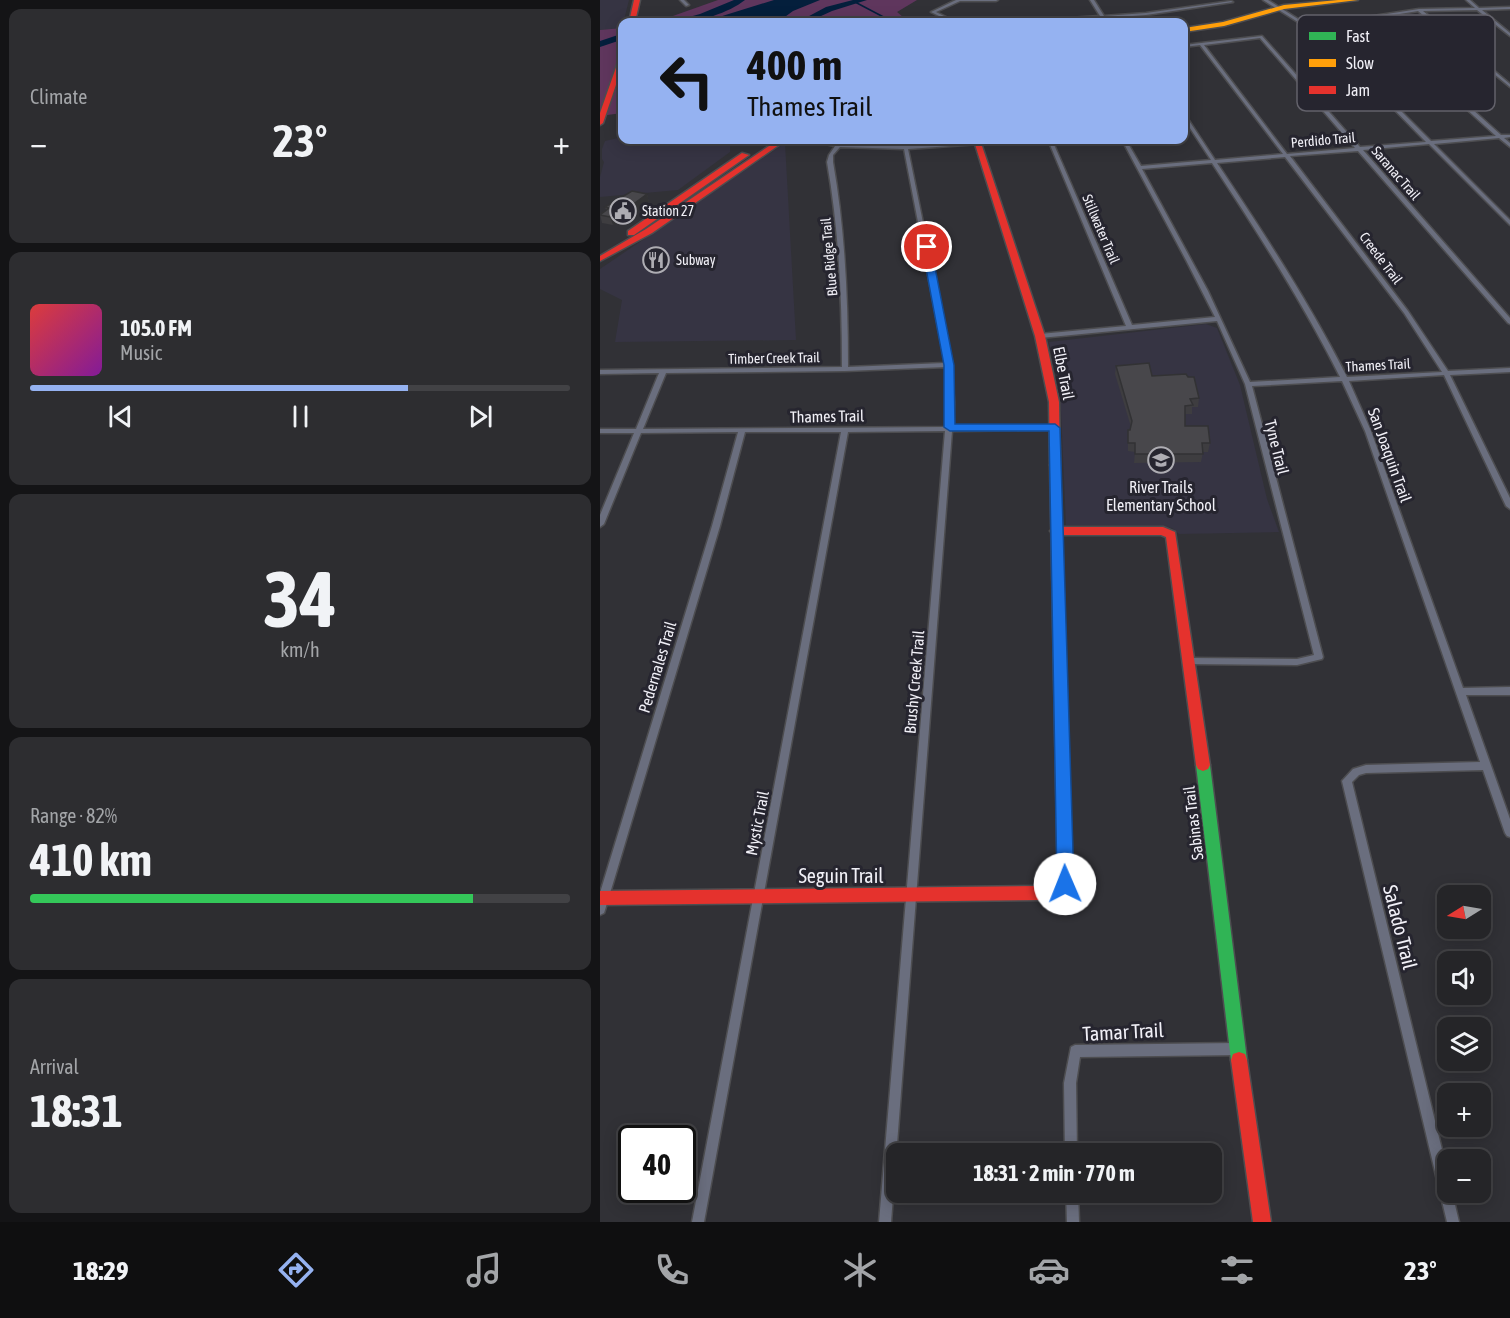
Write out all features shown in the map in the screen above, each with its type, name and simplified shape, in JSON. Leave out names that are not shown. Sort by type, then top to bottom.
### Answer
[{"type":"street","points":[[633,18],[637,0]]},
{"type":"street","points":[[682,0],[687,5]]},
{"type":"street","points":[[945,18],[933,12],[958,0],[996,0]]},
{"type":"street","points":[[1092,0],[1103,17]]},
{"type":"street","points":[[1265,0],[1297,20]]},
{"type":"street","points":[[1188,29],[1224,24],[1275,8],[1355,0]]},
{"type":"street","points":[[1468,0],[1485,15]]},
{"type":"street","points":[[1087,18],[1230,1]]},
{"type":"street","points":[[1385,15],[1419,10],[1510,8]]},
{"type":"street","points":[[1419,10],[1425,15]]},
{"type":"street","points":[[1495,23],[1510,35]]},
{"type":"street","name":"Saranac Trail","points":[[1202,44],[1261,37],[1297,78]]},
{"type":"street","points":[[1188,46],[1202,44]]},
{"type":"street","name":"Creede Trail","points":[[1202,44],[1406,312],[1446,373],[1510,506]]},
{"type":"street","points":[[600,123],[618,71]]},
{"type":"street","points":[[1495,73],[1510,86]]},
{"type":"street","name":"Saranac Trail","points":[[1326,111],[1510,322]]},
{"type":"street","points":[[1399,111],[1510,223]]},
{"type":"street","points":[[1471,111],[1510,146]]},
{"type":"street","name":"San Joaquin Trail","points":[[1188,122],[1304,302],[1347,378],[1368,431],[1510,833]]},
{"type":"street","name":"Perdido Trail","points":[[1139,168],[1510,136]]},
{"type":"street","points":[[600,259],[762,144]]},
{"type":"street","points":[[600,251],[667,213],[688,204],[776,144]]},
{"type":"street","points":[[828,144],[906,149],[965,144]]},
{"type":"street","name":"Elbe Trail","points":[[977,144],[1040,336],[1051,381],[1055,428],[1066,870]]},
{"type":"street","name":"Stillwater Trail","points":[[1052,144],[1130,328]]},
{"type":"street","name":"Tyne Trail","points":[[1126,144],[1218,319],[1248,384],[1319,657],[1297,662],[1190,661]]},
{"type":"street","name":"Blue Ridge Trail","points":[[838,146],[831,155],[830,162],[842,272],[845,369]]},
{"type":"street","name":"Brushy Creek Trail","points":[[885,1222],[950,427],[949,365],[906,149]]},
{"type":"street","points":[[688,204],[684,200],[732,167],[735,162]]},
{"type":"street","points":[[1040,336],[1218,319]]},
{"type":"street","name":"Timber Creek Trail","points":[[600,372],[845,369],[949,365]]},
{"type":"street","name":"Thames Trail","points":[[1248,384],[1510,370]]},
{"type":"street","points":[[600,524],[663,372]]},
{"type":"street","name":"Thames Trail","points":[[600,431],[1055,428]]},
{"type":"street","name":"Mystic Trail","points":[[698,1222],[845,429]]},
{"type":"street","name":"Pedernales Trail","points":[[600,910],[716,526],[742,431]]},
{"type":"street","points":[[600,499],[610,500]]},
{"type":"street","name":"Sabinas Trail","points":[[1056,531],[1163,531],[1171,535],[1190,661],[1237,1049],[1262,1222]]},
{"type":"street","points":[[1460,692],[1510,691]]},
{"type":"street","name":"Salado Trail","points":[[1452,1222],[1347,781],[1356,772],[1366,769],[1486,766]]},
{"type":"street","name":"Seguin Trail","points":[[602,898],[1059,891],[1065,884],[1066,870]]},
{"type":"street","name":"Tamar Trail","points":[[1071,1143],[1070,1083],[1075,1051],[1237,1049]]},
{"type":"street","points":[[1072,1203],[1073,1222]]},
{"type":"shaded area","points":[[600,0],[629,0],[624,18],[618,18],[618,28],[600,30]]},
{"type":"shaded area","points":[[718,0],[917,0],[897,12],[904,18],[667,18]]},
{"type":"shaded area","points":[[618,28],[618,114],[600,116],[600,30]]},
{"type":"shaded area","points":[[618,138],[618,144],[730,144],[730,152],[678,190],[600,197],[600,177],[604,162],[602,149],[605,141]]},
{"type":"shaded area","points":[[785,144],[796,340],[615,342],[622,300],[600,289],[600,269]]},
{"type":"shaded area","name":"River Trails Elementary School","points":[[1206,324],[1217,328],[1240,385],[1267,499],[1279,532],[1179,534],[1172,528],[1159,526],[1066,525],[1060,388],[1049,342]]},
{"type":"water","points":[[774,0],[820,0],[793,11],[783,18],[716,18]]},
{"type":"building","points":[[632,191],[647,194],[628,208],[610,217],[600,215],[609,208],[605,207]]},
{"type":"building","name":"River Trails Elementary School","points":[[1149,363],[1152,376],[1186,374],[1188,377],[1194,377],[1199,398],[1190,399],[1193,405],[1185,406],[1185,426],[1208,426],[1210,443],[1202,443],[1203,454],[1135,454],[1135,443],[1128,443],[1128,430],[1130,430],[1132,421],[1116,366]]},
{"type":"waterway","points":[[694,18],[741,0]]},
{"type":"waterway","points":[[810,18],[829,9],[863,0]]},
{"type":"waterway","points":[[855,2],[885,18]]},
{"type":"waterway","points":[[600,44],[618,38]]},
{"type":"traffic: fast","points":[[1042,893],[1059,891],[1065,884],[1055,465]]},
{"type":"traffic: fast","points":[[1203,765],[1239,1060]]},
{"type":"traffic: slow","points":[[1188,29],[1224,24],[1284,7],[1355,0]]},
{"type":"traffic: jam","points":[[633,18],[637,0]]},
{"type":"traffic: jam","points":[[600,123],[618,71]]},
{"type":"traffic: jam","points":[[600,259],[649,231],[776,144]]},
{"type":"traffic: jam","points":[[977,144],[1040,336],[1054,402],[1055,465]]},
{"type":"traffic: jam","points":[[631,233],[745,155]]},
{"type":"traffic: jam","points":[[1056,531],[1163,531],[1171,535],[1203,765]]},
{"type":"traffic: jam","points":[[600,898],[1042,893]]},
{"type":"traffic: jam","points":[[1239,1060],[1262,1222]]},
{"type":"place","name":"Station 27","points":[[623,211]]},
{"type":"place","name":"Subway","points":[[656,260]]},
{"type":"place","name":"River Trails Elementary School","points":[[1161,460]]},
{"type":"route","points":[[927,247],[949,365],[950,427],[1055,428],[1065,884]]}]
